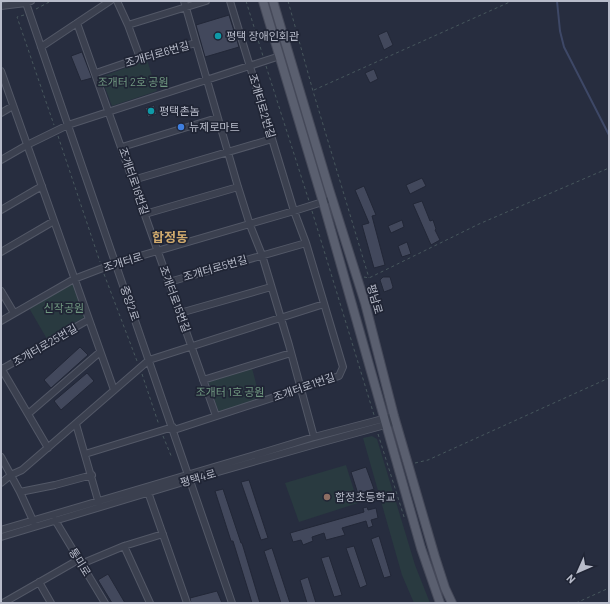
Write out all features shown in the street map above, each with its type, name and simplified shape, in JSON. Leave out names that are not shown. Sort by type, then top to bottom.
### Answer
[{"type":"main road","points":[[263,1],[323,202],[421,548],[440,603]]},
{"type":"main road","name":"평남로","points":[[273,1],[332,199],[366,303],[395,419],[435,557],[445,588],[452,603]]},
{"type":"street","points":[[41,47],[110,1]]},
{"type":"street","points":[[117,1],[128,25],[140,58]]},
{"type":"street","points":[[128,25],[185,4],[206,1]]},
{"type":"street","name":"조개터로2번길","points":[[230,1],[294,212]]},
{"type":"street","name":"중앙2로","points":[[28,2],[29,12],[232,603]]},
{"type":"street","points":[[1,6],[28,2]]},
{"type":"street","name":"조개터로6번길","points":[[185,4],[208,81],[217,118],[250,224]]},
{"type":"street","name":"조개터로16번길","points":[[77,23],[122,147],[157,251]]},
{"type":"street","name":"조개터로6번길","points":[[96,73],[140,58],[196,43]]},
{"type":"street","points":[[1,160],[27,145],[68,125],[208,81],[280,56]]},
{"type":"street","name":"조개터로25번길","points":[[1,70],[88,320],[114,390]]},
{"type":"street","points":[[1,113],[13,106]]},
{"type":"street","points":[[122,147],[217,118]]},
{"type":"street","points":[[133,180],[272,139]]},
{"type":"street","points":[[1,210],[42,186]]},
{"type":"street","points":[[145,214],[238,187]]},
{"type":"street","name":"조개터로","points":[[1,321],[74,279],[102,268],[294,212],[332,199]]},
{"type":"street","name":"조개터로1번길","points":[[173,428],[216,416],[339,376],[343,367],[306,243],[294,212]]},
{"type":"street","points":[[1,252],[54,221]]},
{"type":"street","name":"조개터로5번길","points":[[250,224],[262,255],[281,318],[314,437]]},
{"type":"street","name":"조개터로5번길","points":[[169,282],[306,243]]},
{"type":"street","name":"조개터로15번길","points":[[157,251],[216,416]]},
{"type":"street","points":[[180,313],[271,287]]},
{"type":"street","points":[[1,291],[14,313]]},
{"type":"street","points":[[192,347],[324,304]]},
{"type":"street","name":"조개터로25번길","points":[[1,369],[88,320]]},
{"type":"street","name":"조개터로15번길","points":[[149,360],[192,347]]},
{"type":"street","points":[[28,414],[100,352]]},
{"type":"street","points":[[204,380],[291,353]]},
{"type":"street","points":[[1,483],[11,475],[22,470],[149,360]]},
{"type":"street","points":[[1,369],[48,448]]},
{"type":"street","name":"평택4로","points":[[1,530],[55,520],[99,504],[148,492],[189,477],[376,428],[395,419]]},
{"type":"street","name":"평택4로","points":[[1,537],[34,524],[314,437],[376,421],[386,422]]},
{"type":"street","points":[[76,424],[92,475],[99,504]]},
{"type":"street","points":[[85,454],[173,428]]},
{"type":"street","points":[[1,457],[20,492],[34,524]]},
{"type":"street","points":[[20,492],[56,485],[92,475]]},
{"type":"street","points":[[148,492],[187,603]]},
{"type":"street","name":"통미로","points":[[55,520],[105,603]]},
{"type":"street","points":[[3,603],[39,582],[80,562],[163,534]]},
{"type":"street","points":[[124,546],[150,603]]},
{"type":"street","points":[[39,582],[51,603]]},
{"type":"path","points":[[51,1],[18,17],[102,268],[172,458]]},
{"type":"path","points":[[246,1],[376,421]]},
{"type":"path","points":[[288,1],[313,91],[369,278]]},
{"type":"path","points":[[313,91],[512,1]]},
{"type":"path","points":[[357,277],[369,278],[479,224],[609,168]]},
{"type":"path","points":[[409,464],[428,460],[609,378]]},
{"type":"path","points":[[376,428],[405,519]]},
{"type":"path","points":[[576,603],[609,588]]},
{"type":"green space","name":"조개터 2호 공원","points":[[147,60],[157,91],[112,106],[101,77]]},
{"type":"green space","name":"신작공원","points":[[73,281],[88,315],[47,339],[29,308]]},
{"type":"green space","name":"조개터 1호 공원","points":[[252,368],[260,399],[219,413],[208,381]]},
{"type":"green space","points":[[372,436],[377,439],[415,565],[430,603],[414,603],[402,575],[363,438]]},
{"type":"green space","points":[[346,465],[358,503],[299,522],[285,483]]},
{"type":"building","name":"평택 장애인회관","points":[[229,15],[239,47],[205,57],[196,25]]},
{"type":"building","points":[[387,31],[393,45],[384,50],[378,35]]},
{"type":"building","points":[[82,52],[92,78],[81,81],[71,56]]},
{"type":"building","points":[[374,69],[378,79],[370,83],[365,73]]},
{"type":"building","name":"평택촌놈","points":[[154,105],[157,114],[148,117],[145,108]]},
{"type":"building","points":[[422,178],[426,186],[410,194],[406,185]]},
{"type":"building","points":[[364,186],[376,215],[372,216],[385,265],[374,268],[362,225],[369,223],[355,190]]},
{"type":"building","points":[[422,201],[430,221],[433,220],[435,230],[440,240],[431,245],[413,204]]},
{"type":"building","points":[[402,220],[404,227],[391,233],[388,226]]},
{"type":"building","points":[[407,242],[411,254],[402,257],[398,246]]},
{"type":"building","points":[[383,277],[390,277],[393,287],[392,289],[384,292],[380,280]]},
{"type":"building","points":[[80,347],[88,355],[51,388],[44,380]]},
{"type":"building","points":[[87,373],[94,381],[61,410],[54,401]]},
{"type":"building","points":[[366,467],[374,489],[358,494],[351,472]]},
{"type":"building","points":[[249,480],[268,538],[261,540],[241,482]]},
{"type":"building","points":[[223,489],[242,543],[260,603],[252,603],[233,541],[231,541],[215,491]]},
{"type":"building","points":[[367,507],[368,510],[376,508],[378,518],[371,520],[373,526],[368,528],[366,521],[342,528],[345,535],[326,540],[324,533],[312,537],[313,541],[303,545],[301,540],[293,542],[290,533],[364,512],[363,508]]},
{"type":"building","points":[[379,536],[391,576],[384,578],[371,539]]},
{"type":"building","points":[[354,546],[367,585],[360,588],[346,548]]},
{"type":"building","points":[[272,548],[290,603],[281,603],[264,551]]},
{"type":"building","points":[[329,556],[342,595],[334,597],[321,558]]},
{"type":"building","points":[[108,574],[125,603],[112,603],[98,580]]},
{"type":"building","points":[[308,577],[316,603],[307,603],[300,580]]},
{"type":"building","points":[[217,591],[222,603],[191,603],[190,598]]},
{"type":"waterway","points":[[557,1],[560,31],[564,47],[609,135]]},
{"type":"place","name":"평택 장애인회관","points":[[218,36]]},
{"type":"place","name":"평택촌놈","points":[[151,111]]},
{"type":"place","name":"뉴제로마트","points":[[181,127]]},
{"type":"place","name":"합정초등학교","points":[[327,497]]},
{"type":"district","name":"합정동","points":[[170,237]]}]
